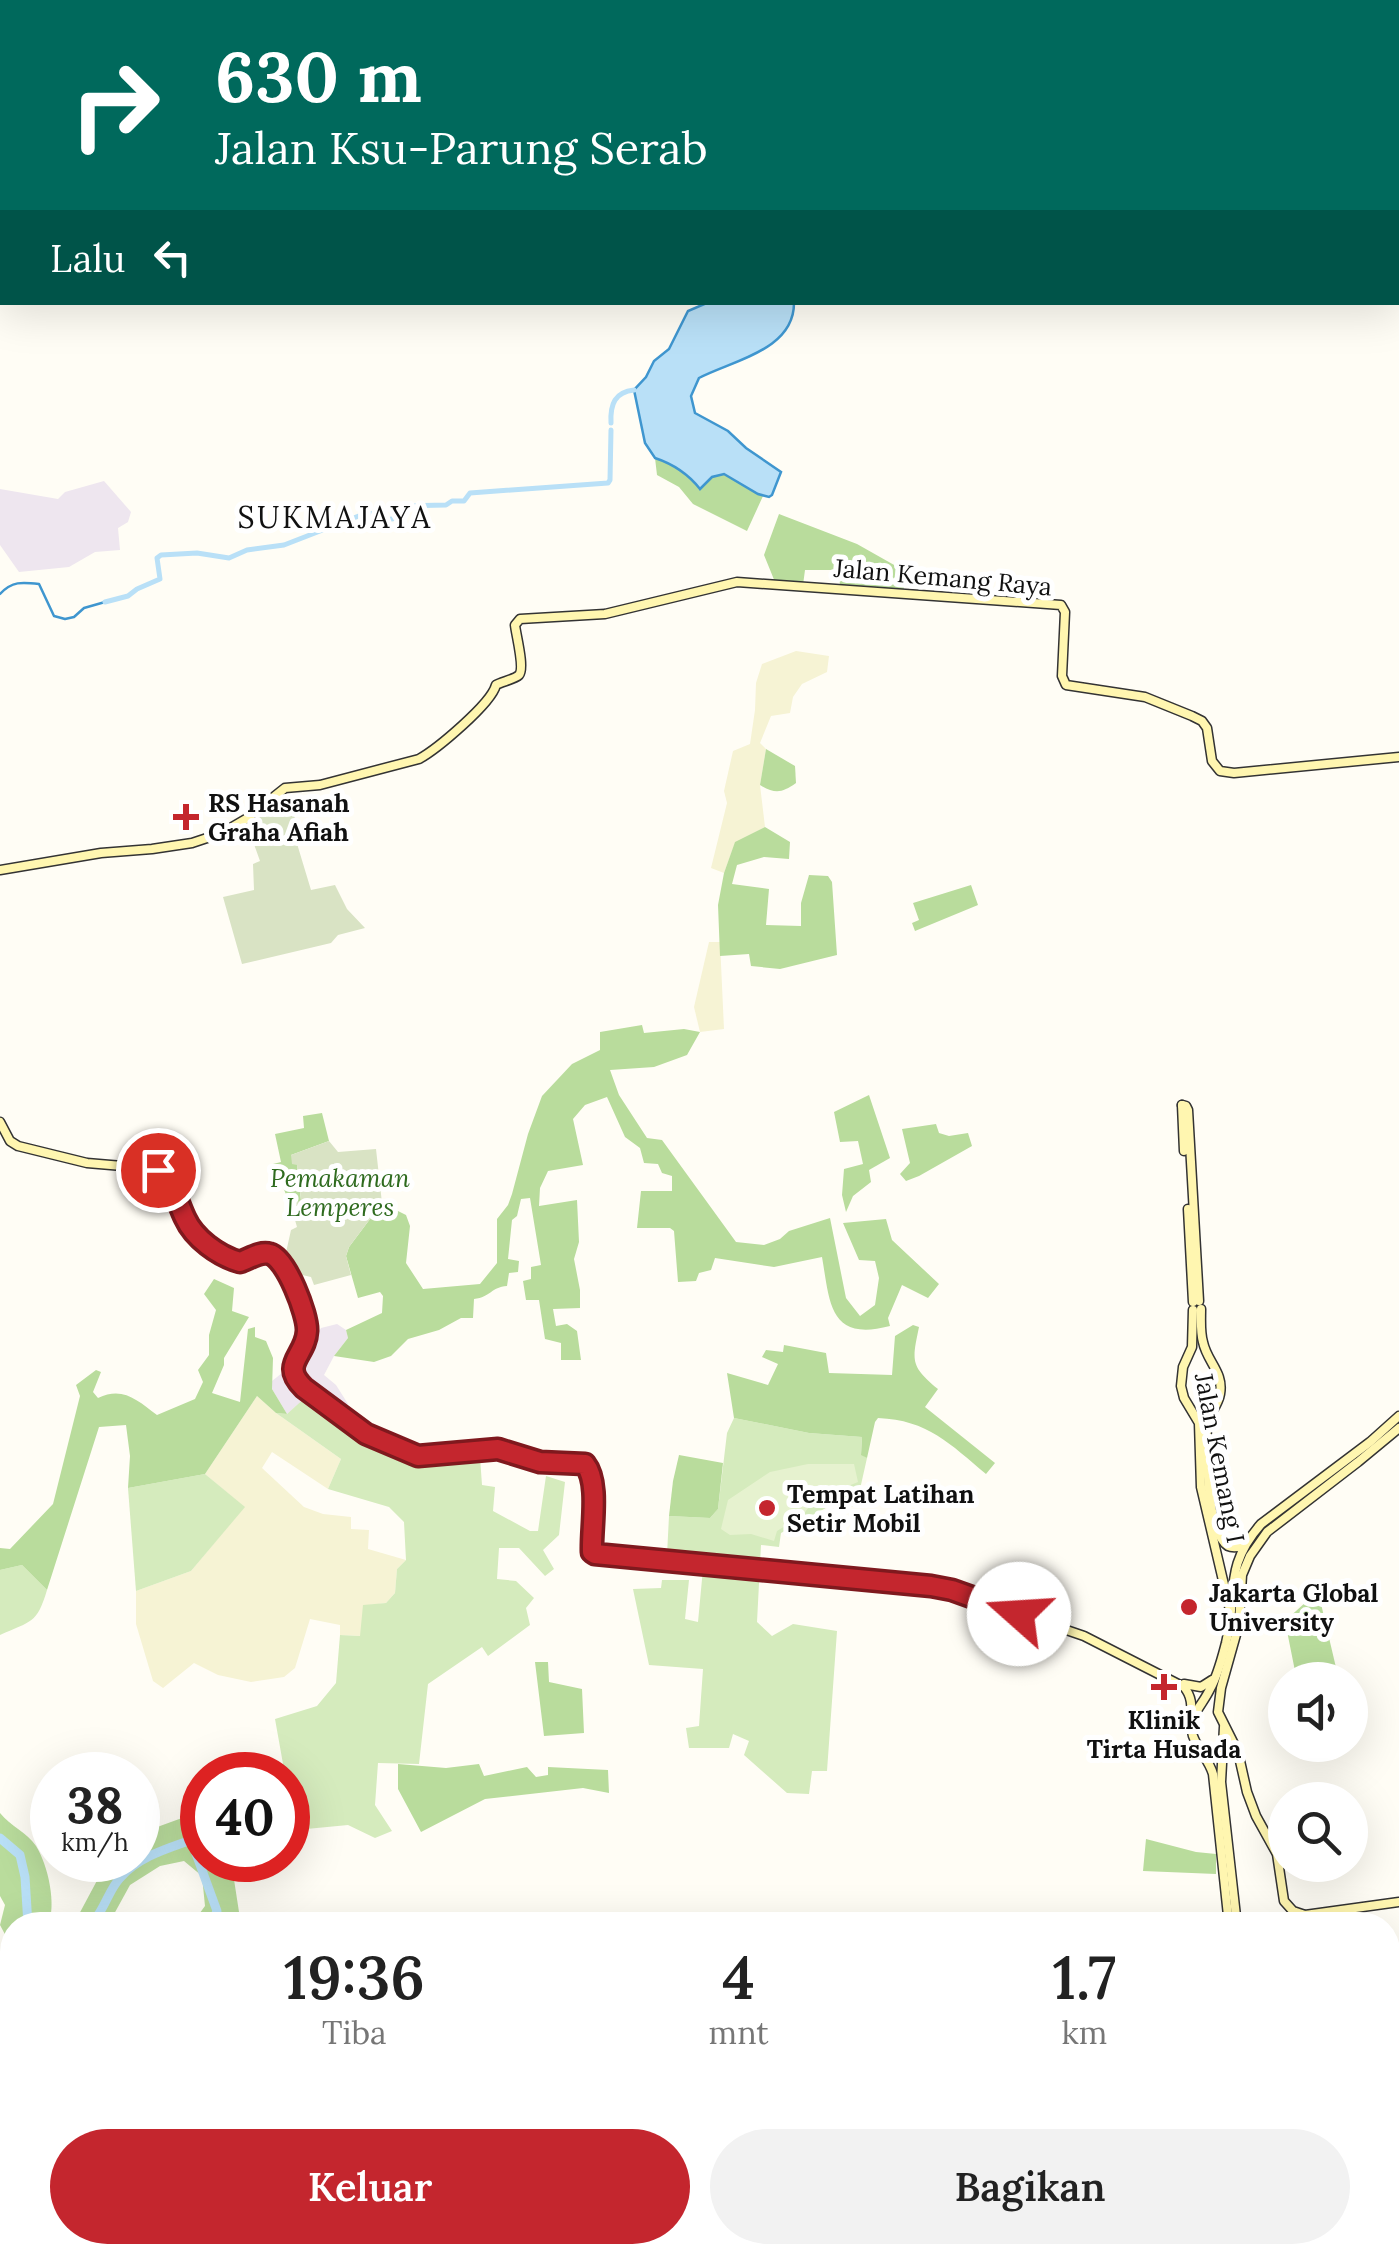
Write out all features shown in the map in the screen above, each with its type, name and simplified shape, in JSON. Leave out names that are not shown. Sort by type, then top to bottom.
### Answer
[{"type":"street","name":"Jalan Kemang Raya","points":[[0,870],[192,843],[246,819],[285,788],[320,785],[419,759],[474,714],[493,694],[496,685],[518,675],[521,664],[515,625],[520,619],[605,614],[737,582],[1060,605],[1065,612],[1062,676],[1066,685],[1145,697],[1192,716],[1207,728],[1212,761],[1220,771],[1234,773],[1399,757]]},
{"type":"street","name":"Jalan Kemang I","points":[[1203,1434],[1181,1386],[1183,1366],[1192,1347],[1196,1306],[1188,1110],[1182,1105],[1196,1306],[1203,1345],[1221,1382],[1218,1405],[1208,1416],[1203,1434],[1201,1487],[1231,1615]]},
{"type":"street","points":[[0,1122],[10,1142],[18,1146],[87,1164],[158,1170],[169,1182],[191,1229],[215,1249],[240,1262],[262,1254],[276,1256],[287,1271],[307,1325],[306,1338],[293,1368],[294,1379],[366,1434],[418,1456],[498,1449],[540,1462],[585,1464],[592,1476],[592,1550],[596,1554],[941,1587],[1084,1636],[1184,1687],[1191,1695],[1192,1730],[1213,1774],[1231,1912]]},
{"type":"street","points":[[1192,1347],[1203,1345]]},
{"type":"street","points":[[1195,1416],[1208,1416]]},
{"type":"street","points":[[1193,1720],[1216,1676],[1231,1615],[1236,1564],[1244,1546],[1262,1524],[1399,1416]]},
{"type":"street","points":[[1296,1912],[1284,1901],[1277,1854],[1256,1816],[1238,1752],[1219,1712],[1221,1688],[1239,1624],[1242,1575],[1267,1532],[1399,1428]]},
{"type":"street","name":"Jalan Kemang I","points":[[1203,1451],[1219,1532],[1231,1548],[1244,1546]]},
{"type":"street","points":[[1175,1682],[1201,1687],[1216,1676]]},
{"type":"street","points":[[1193,1720],[1206,1712],[1219,1712]]},
{"type":"street","points":[[1224,1727],[1221,1777],[1232,1912]]},
{"type":"street","points":[[1199,1748],[1214,1751],[1223,1741]]},
{"type":"street","points":[[1221,1777],[1233,1768],[1244,1780]]},
{"type":"street","points":[[1327,1912],[1399,1902]]},
{"type":"shaded area","points":[[104,481],[131,512],[128,522],[118,528],[120,550],[95,552],[69,567],[19,572],[0,545],[0,489],[58,499],[65,492]]},
{"type":"shaded area","points":[[796,651],[829,656],[827,672],[802,684],[793,697],[790,713],[771,716],[760,743],[766,749],[760,785],[765,827],[735,843],[724,873],[711,868],[727,803],[724,791],[733,751],[750,744],[756,683],[762,664]]},
{"type":"shaded area","points":[[709,942],[720,942],[724,1029],[700,1032],[694,1007]]},
{"type":"shaded area","points":[[337,1324],[346,1330],[348,1338],[324,1375],[348,1404],[334,1418],[307,1397],[287,1414],[272,1389],[272,1381],[306,1354],[321,1328]]},
{"type":"shaded area","points":[[257,1396],[341,1459],[328,1489],[272,1452],[262,1468],[304,1507],[351,1517],[351,1529],[369,1530],[368,1549],[406,1560],[397,1569],[395,1593],[386,1603],[370,1605],[361,1636],[340,1635],[340,1625],[310,1619],[295,1668],[284,1677],[251,1682],[218,1675],[194,1663],[163,1688],[153,1681],[136,1624],[136,1591],[191,1571],[244,1507],[205,1474]]},
{"type":"green space","points":[[655,458],[668,461],[695,481],[724,474],[763,496],[747,531],[693,504],[679,487],[657,475]]},
{"type":"green space","points":[[779,514],[857,544],[903,570],[904,592],[840,587],[839,570],[805,570],[803,585],[775,582],[764,555]]},
{"type":"green space","points":[[766,749],[795,766],[796,783],[778,791],[760,785]]},
{"type":"green space","points":[[268,805],[276,816],[294,812],[298,847],[311,890],[335,885],[347,909],[365,928],[338,935],[331,943],[242,964],[223,897],[254,890],[253,864],[260,861],[246,822]]},
{"type":"green space","points":[[765,827],[790,842],[789,859],[764,857],[737,865],[732,884],[769,889],[766,925],[801,926],[801,903],[809,875],[828,876],[832,882],[837,955],[780,969],[751,966],[749,954],[720,956],[718,905],[724,873],[735,842]]},
{"type":"green space","points":[[971,885],[978,905],[915,931],[912,923],[919,920],[913,903]]},
{"type":"green space","points":[[642,1025],[644,1033],[684,1029],[700,1032],[687,1055],[654,1067],[610,1070],[619,1095],[647,1138],[662,1140],[736,1242],[764,1245],[789,1231],[830,1218],[846,1298],[860,1316],[875,1305],[879,1278],[875,1261],[859,1260],[843,1223],[886,1219],[892,1240],[939,1284],[928,1298],[902,1285],[888,1318],[890,1326],[870,1330],[855,1328],[836,1315],[822,1257],[774,1267],[715,1258],[711,1270],[699,1273],[696,1281],[678,1282],[674,1231],[637,1228],[641,1191],[672,1191],[672,1176],[662,1173],[658,1164],[644,1163],[640,1148],[625,1137],[607,1097],[585,1105],[573,1119],[583,1165],[548,1171],[540,1188],[539,1206],[577,1200],[579,1242],[574,1259],[580,1308],[553,1309],[556,1326],[567,1324],[577,1331],[581,1360],[561,1360],[561,1343],[545,1339],[539,1300],[526,1300],[523,1281],[531,1279],[531,1267],[541,1265],[530,1198],[521,1199],[517,1216],[512,1220],[508,1259],[519,1261],[518,1272],[509,1273],[507,1286],[474,1299],[473,1318],[461,1318],[439,1330],[408,1339],[391,1356],[374,1362],[334,1356],[348,1338],[346,1330],[382,1313],[380,1292],[358,1298],[346,1256],[382,1203],[406,1215],[410,1226],[406,1263],[423,1289],[480,1284],[497,1263],[497,1219],[508,1205],[542,1096],[572,1064],[600,1050],[600,1032]]},
{"type":"green space","points":[[869,1095],[890,1158],[869,1170],[871,1182],[853,1196],[846,1212],[842,1195],[844,1169],[863,1164],[858,1141],[840,1142],[834,1112]]},
{"type":"green space","points":[[322,1113],[329,1141],[291,1155],[297,1164],[301,1201],[291,1206],[273,1164],[281,1162],[275,1134],[304,1128],[303,1116]]},
{"type":"green space","points":[[936,1124],[939,1133],[949,1136],[968,1133],[972,1146],[906,1181],[900,1174],[910,1163],[902,1129]]},
{"type":"green space","name":"Pemakaman Lemperes","points":[[329,1141],[338,1152],[376,1149],[382,1203],[349,1247],[346,1256],[351,1275],[314,1285],[311,1277],[293,1273],[285,1257],[291,1230],[297,1227],[291,1206],[301,1200],[297,1165],[292,1164],[291,1155]]},
{"type":"green space","points":[[214,1279],[234,1288],[232,1311],[249,1317],[224,1358],[212,1393],[240,1402],[248,1329],[255,1327],[255,1337],[266,1341],[273,1358],[272,1389],[287,1414],[276,1413],[257,1396],[205,1474],[128,1488],[130,1456],[126,1425],[99,1427],[47,1590],[22,1565],[0,1570],[0,1548],[10,1549],[53,1504],[80,1396],[76,1385],[96,1370],[101,1372],[93,1392],[98,1398],[122,1394],[157,1415],[195,1399],[203,1382],[198,1370],[209,1355],[209,1335],[216,1310],[204,1294]]},
{"type":"green space","points":[[913,1325],[919,1327],[915,1362],[938,1389],[925,1407],[995,1463],[986,1474],[937,1436],[911,1423],[878,1418],[867,1458],[861,1455],[862,1437],[809,1433],[734,1418],[727,1373],[768,1385],[778,1364],[762,1357],[766,1350],[783,1352],[784,1345],[826,1353],[829,1373],[892,1375],[895,1336]]},
{"type":"green space","points":[[307,1396],[389,1454],[420,1460],[480,1457],[482,1485],[495,1487],[493,1511],[530,1531],[538,1531],[546,1476],[565,1482],[559,1535],[543,1550],[554,1569],[545,1576],[519,1548],[499,1548],[497,1579],[516,1581],[534,1598],[526,1608],[530,1625],[488,1656],[482,1647],[428,1684],[419,1764],[378,1763],[375,1805],[392,1831],[375,1838],[348,1825],[310,1829],[310,1752],[281,1752],[275,1719],[317,1706],[336,1683],[340,1635],[360,1636],[363,1605],[386,1603],[395,1593],[397,1569],[406,1560],[404,1522],[389,1507],[328,1489],[341,1459],[276,1413],[287,1414]]},
{"type":"green space","points":[[734,1418],[809,1433],[862,1437],[861,1454],[867,1458],[856,1507],[833,1504],[781,1533],[779,1547],[761,1545],[757,1622],[772,1636],[793,1624],[837,1631],[827,1771],[812,1771],[809,1794],[787,1793],[744,1755],[749,1741],[733,1734],[729,1748],[689,1748],[686,1728],[699,1726],[703,1669],[649,1665],[633,1589],[661,1588],[662,1580],[689,1580],[685,1619],[698,1622],[704,1558],[667,1555],[669,1516],[710,1518],[718,1509],[727,1433]]},
{"type":"green space","points":[[679,1455],[723,1463],[718,1509],[710,1518],[669,1516]]},
{"type":"green space","name":"Tempat Latihan Setir Mobil","points":[[808,1464],[854,1464],[858,1482],[814,1500],[803,1515],[777,1531],[774,1541],[751,1534],[730,1535],[721,1529],[728,1500],[770,1472]]},
{"type":"green space","points":[[205,1474],[245,1507],[191,1571],[136,1591],[128,1488]]},
{"type":"green space","points":[[22,1565],[47,1590],[31,1620],[0,1635],[0,1570]]},
{"type":"green space","points":[[1318,1591],[1335,1662],[1293,1662],[1285,1621]]},
{"type":"green space","points":[[535,1662],[548,1662],[549,1682],[582,1689],[584,1733],[544,1736]]},
{"type":"green space","points":[[398,1764],[446,1768],[479,1764],[484,1776],[527,1767],[536,1777],[548,1775],[548,1767],[608,1770],[609,1793],[583,1788],[485,1799],[421,1832],[398,1789]]},
{"type":"green space","points":[[0,1813],[30,1839],[30,1882],[48,1882],[51,1912],[3,1912],[5,1905],[0,1896]]},
{"type":"green space","points":[[180,1819],[180,1862],[160,1866],[160,1826]]},
{"type":"green space","points":[[1146,1839],[1216,1854],[1216,1874],[1143,1871]]},
{"type":"green space","points":[[96,1882],[135,1882],[115,1912],[80,1912]]},
{"type":"green space","points":[[203,1882],[234,1882],[239,1912],[201,1912],[205,1906]]},
{"type":"water","points":[[702,305],[794,305],[784,332],[773,343],[699,378],[691,396],[695,413],[728,431],[781,472],[769,497],[724,474],[712,477],[700,489],[680,471],[655,458],[645,443],[634,390],[654,361],[669,349],[688,311]]},
{"type":"waterway","points":[[611,423],[615,400],[634,390]]},
{"type":"waterway","points":[[105,602],[128,596],[160,579],[157,558],[161,555],[197,553],[229,558],[247,550],[284,545],[369,512],[382,522],[396,518],[400,506],[446,505],[464,501],[470,493],[608,483],[611,430]]},
{"type":"waterway","points":[[0,594],[18,583],[39,584],[54,616],[65,619],[105,602]]},
{"type":"waterway","points":[[0,1838],[20,1855],[27,1912]]},
{"type":"waterway","points":[[100,1912],[116,1884],[135,1864],[191,1840],[217,1912]]},
{"type":"place","name":"RS Hasanah Graha Afiah","points":[[186,817]]},
{"type":"place","name":"Tempat Latihan Setir Mobil","points":[[767,1508]]},
{"type":"place","name":"Jakarta Global University","points":[[1189,1607]]},
{"type":"place","name":"Klinik Tirta Husada","points":[[1164,1687]]},
{"type":"district","name":"SUKMAJAYA","points":[[335,517]]},
{"type":"route","points":[[158,1170],[169,1182],[191,1229],[215,1249],[240,1262],[269,1254],[284,1266],[307,1325],[292,1372],[304,1388],[348,1424],[418,1456],[498,1449],[540,1462],[585,1464],[592,1476],[595,1554],[941,1587],[1019,1614]]}]
